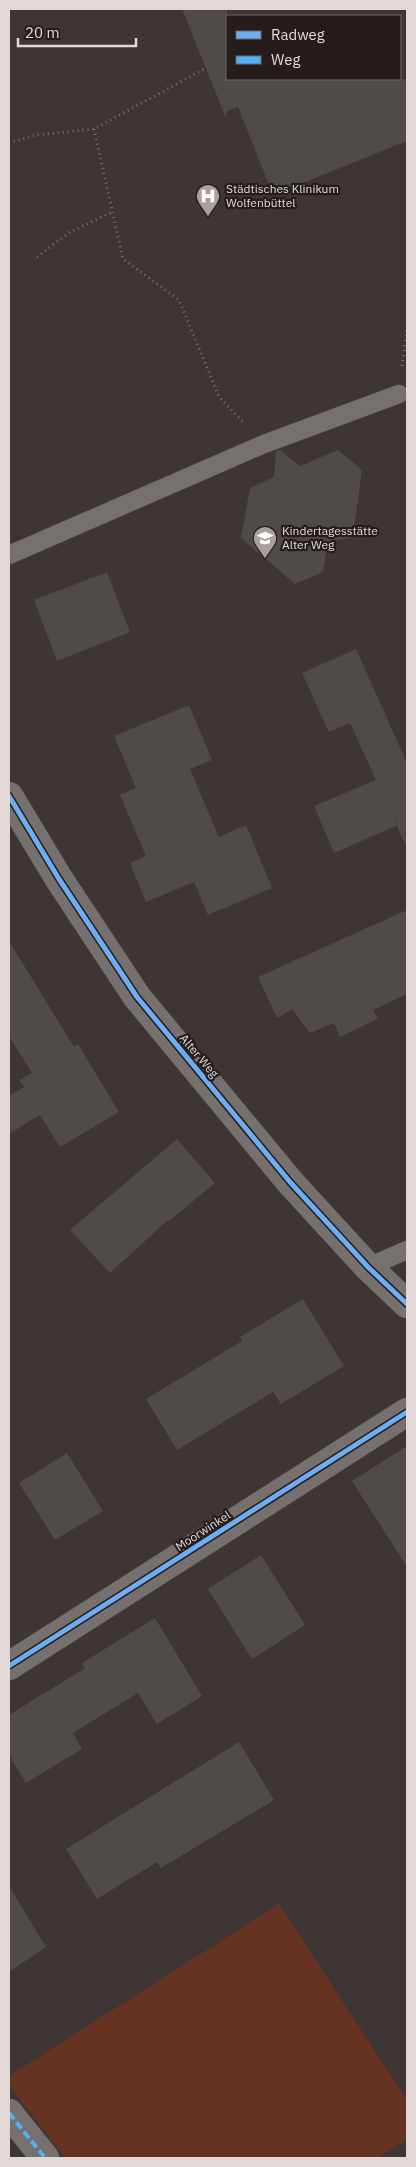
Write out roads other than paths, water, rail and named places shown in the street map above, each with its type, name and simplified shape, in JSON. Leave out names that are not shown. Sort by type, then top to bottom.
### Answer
[{"type":"street","name":"Alter Weg","points":[[9,796],[59,879],[137,997],[290,1182],[368,1267],[407,1304]]},
{"type":"street","name":"Moorwinkel","points":[[9,1666],[407,1412]]},
{"type":"street","points":[[9,2113],[45,2158]]},
{"type":"lane","points":[[9,555],[264,444],[399,394]]},
{"type":"lane","points":[[368,1267],[407,1250]]},
{"type":"place","name":"Städtisches Klinikum Wolfenbüttel","points":[[208,217]]},
{"type":"place","name":"Kindertagesstätte Alter Weg","points":[[265,559]]}]
